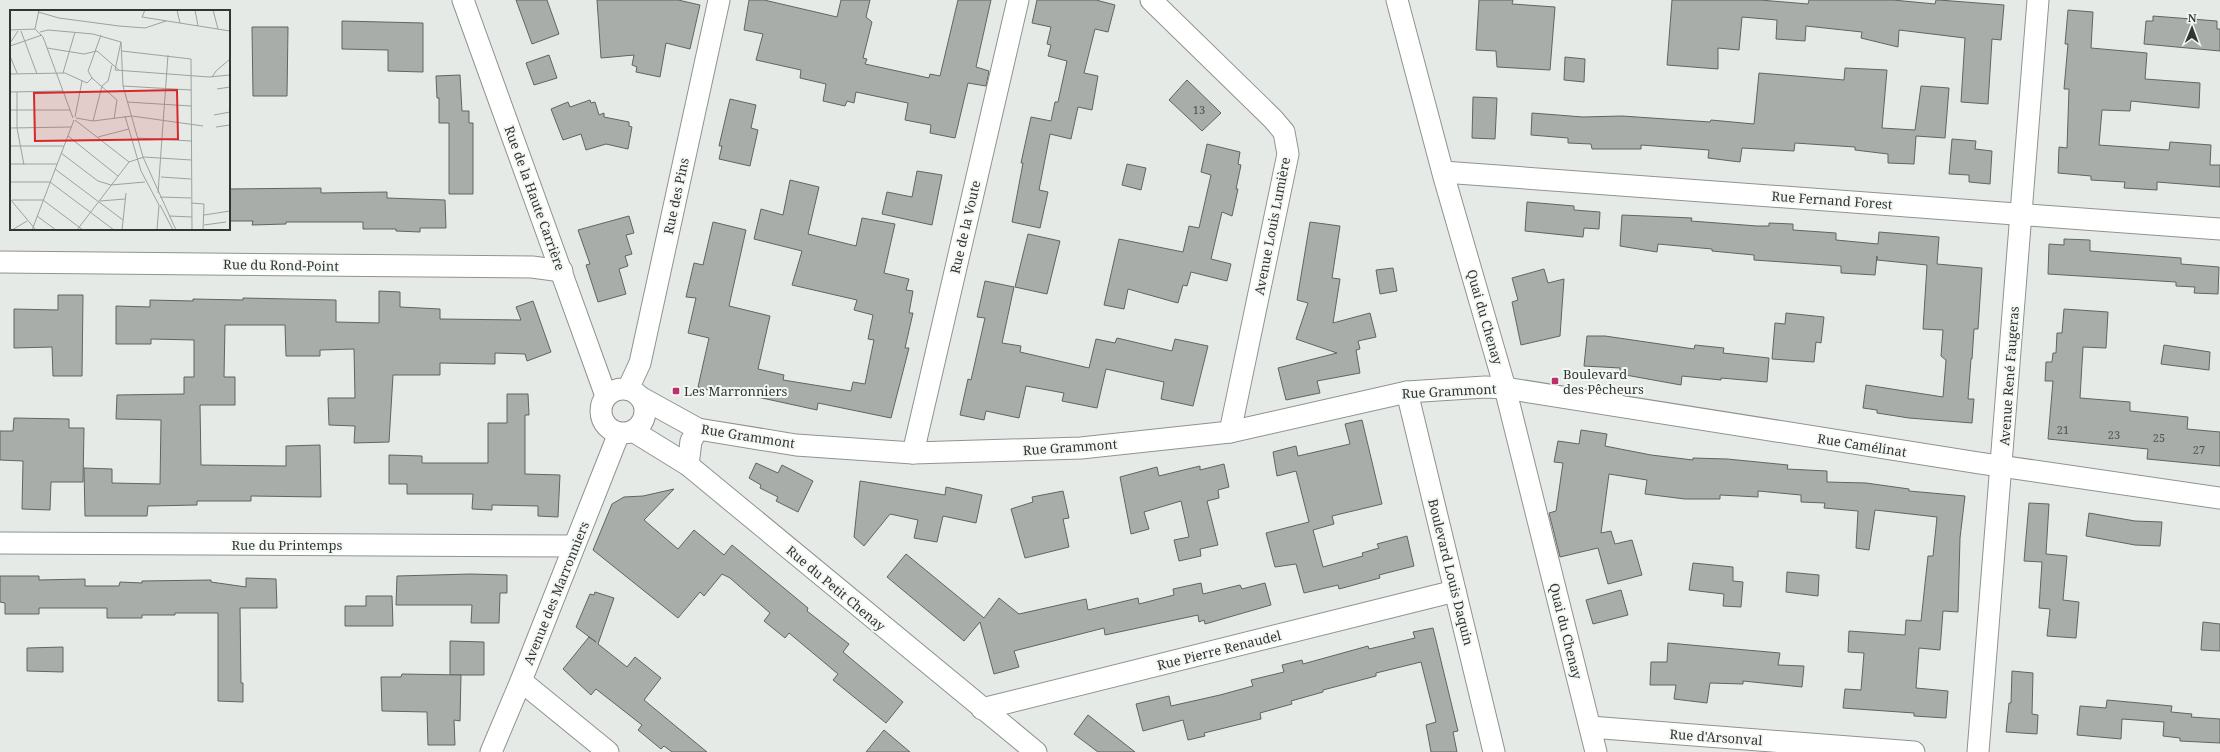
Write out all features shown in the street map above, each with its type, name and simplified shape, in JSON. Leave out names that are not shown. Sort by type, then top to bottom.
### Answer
[{"type":"street","name":"Rue de la Haute Carrière","points":[[463,0],[606,396]]},
{"type":"street","name":"Rue des Pins","points":[[634,393],[719,0]]},
{"type":"street","name":"Rue de la Voute","points":[[912,453],[1018,0]]},
{"type":"street","name":"Avenue Louis Lumière","points":[[1151,0],[1273,119],[1284,132],[1288,154],[1230,432]]},
{"type":"street","name":"Quai du Chenay","points":[[1397,0],[1443,172],[1505,388],[1596,752]]},
{"type":"street","name":"Avenue René Faugeras","points":[[1978,752],[2038,0]]},
{"type":"street","name":"Rue Fernand Forest","points":[[1443,172],[2220,229]]},
{"type":"street","name":"Rue du Rond-Point","points":[[0,262],[532,267],[562,271]]},
{"type":"street","name":"Rue Grammont","points":[[634,393],[698,430],[796,445],[912,453],[1081,448],[1230,432],[1407,392],[1485,387],[1505,388]]},
{"type":"street","name":"Rue Camélinat","points":[[1505,388],[2002,466],[2220,498]]},
{"type":"street","points":[[616,390],[634,393],[645,409],[643,422],[626,432],[612,430],[602,418],[602,403],[606,396],[616,390]]},
{"type":"street","name":"Boulevard Louis Daquin","points":[[1407,392],[1494,752]]},
{"type":"street","points":[[688,465],[691,441],[698,430]]},
{"type":"street","name":"Rue du Petit Chenay","points":[[626,432],[688,465],[1036,752]]},
{"type":"street","name":"Avenue des Marronniers","points":[[490,752],[521,681],[574,546],[626,432]]},
{"type":"street","name":"Rue du Printemps","points":[[0,543],[574,546]]},
{"type":"street","name":"Rue Pierre Renaudel","points":[[982,709],[1455,591]]},
{"type":"street","points":[[521,681],[608,752]]},
{"type":"street","name":"Rue d'Arsonval","points":[[1590,727],[1914,752]]},
{"type":"building","points":[[516,0],[547,0],[559,34],[532,44]]},
{"type":"building","points":[[597,0],[678,0],[700,5],[690,49],[666,43],[660,77],[636,72],[637,67],[632,65],[634,55],[601,58]]},
{"type":"building","points":[[749,0],[764,0],[837,17],[841,0],[870,0],[866,17],[872,22],[863,58],[867,59],[865,64],[929,78],[930,74],[940,76],[958,0],[991,0],[976,67],[989,71],[986,86],[968,83],[955,138],[930,133],[931,125],[905,120],[908,103],[856,92],[854,103],[847,101],[845,106],[823,101],[826,84],[800,78],[801,70],[756,60],[763,34],[744,30]]},
{"type":"building","points":[[1037,0],[1096,0],[1115,5],[1108,32],[1095,29],[1084,73],[1098,76],[1092,110],[1078,107],[1071,139],[1050,134],[1039,190],[1048,192],[1040,228],[1012,222],[1023,163],[1021,163],[1031,117],[1051,121],[1055,102],[1058,102],[1067,61],[1048,56],[1051,45],[1047,44],[1051,27],[1032,23]]},
{"type":"building","points":[[1479,0],[1513,0],[1512,4],[1555,7],[1550,70],[1497,67],[1496,51],[1476,50]]},
{"type":"building","points":[[1672,0],[1760,0],[1808,4],[1809,0],[1893,0],[1935,4],[1936,0],[1939,0],[2004,5],[2001,40],[1992,39],[1988,104],[1961,102],[1965,38],[1899,30],[1898,47],[1861,38],[1862,32],[1806,26],[1805,41],[1776,39],[1777,20],[1742,17],[1739,50],[1718,48],[1718,69],[1667,65]]},
{"type":"building","points":[[2068,10],[2093,12],[2091,48],[2147,53],[2145,79],[2200,83],[2199,108],[2131,101],[2130,111],[2102,110],[2099,145],[2169,150],[2170,142],[2211,145],[2210,165],[2220,165],[2220,187],[2157,182],[2157,190],[2124,188],[2125,182],[2091,180],[2091,176],[2058,173],[2059,147],[2067,148],[2069,89],[2064,89],[2068,44],[2065,44]]},
{"type":"building","points":[[2153,16],[2217,21],[2217,29],[2220,29],[2220,51],[2144,44],[2146,21],[2153,21]]},
{"type":"building","points":[[342,21],[423,23],[423,72],[388,71],[388,50],[342,49]]},
{"type":"building","points":[[252,27],[288,27],[287,96],[253,96]]},
{"type":"building","points":[[549,55],[557,78],[534,85],[526,63]]},
{"type":"building","points":[[1565,57],[1585,59],[1584,82],[1564,80]]},
{"type":"building","points":[[1845,68],[1887,70],[1882,128],[1915,130],[1921,86],[1949,88],[1945,138],[1916,136],[1914,164],[1888,163],[1888,154],[1855,150],[1855,147],[1795,143],[1794,151],[1742,148],[1740,162],[1708,158],[1709,150],[1641,145],[1641,149],[1592,149],[1591,144],[1568,143],[1568,138],[1531,135],[1532,113],[1583,117],[1622,116],[1710,122],[1711,120],[1754,124],[1759,73],[1844,80]]},
{"type":"building","points":[[460,75],[462,111],[469,111],[469,123],[473,123],[473,194],[449,194],[449,123],[439,123],[439,98],[437,98],[436,76]]},
{"type":"building","points":[[1187,80],[1221,113],[1202,131],[1169,100]]},
{"type":"building","points":[[1473,97],[1497,98],[1495,139],[1472,138]]},
{"type":"building","points":[[730,99],[756,105],[751,128],[758,130],[750,166],[719,159],[722,146],[719,146]]},
{"type":"building","points":[[590,100],[591,103],[595,102],[599,115],[604,113],[604,117],[629,122],[629,126],[632,127],[628,149],[606,144],[586,150],[581,134],[563,140],[551,109],[568,102],[570,107]]},
{"type":"building","points":[[1952,139],[1976,141],[1975,149],[1992,151],[1990,184],[1969,182],[1969,175],[1949,174]]},
{"type":"building","points":[[1207,144],[1240,152],[1238,164],[1241,165],[1236,189],[1238,189],[1232,216],[1222,212],[1211,259],[1231,264],[1227,281],[1191,272],[1187,286],[1183,285],[1178,303],[1128,289],[1124,309],[1104,305],[1119,239],[1183,252],[1189,226],[1199,228],[1211,175],[1201,172]]},
{"type":"building","points":[[1127,164],[1146,168],[1141,190],[1122,185]]},
{"type":"building","points":[[917,171],[942,175],[932,225],[882,214],[887,192],[912,197]]},
{"type":"building","points":[[790,180],[819,187],[808,234],[856,246],[862,218],[895,224],[884,273],[909,279],[906,290],[913,291],[909,313],[913,313],[905,348],[909,348],[891,418],[818,403],[817,410],[739,393],[738,398],[698,387],[709,338],[688,333],[696,298],[686,297],[694,263],[703,265],[713,222],[746,230],[729,306],[770,316],[758,369],[784,375],[783,380],[851,391],[853,382],[865,384],[874,340],[868,339],[873,315],[854,310],[857,300],[792,285],[802,251],[754,239],[761,209],[783,215]]},
{"type":"building","points":[[321,188],[321,193],[387,192],[387,198],[445,200],[446,228],[420,228],[420,232],[396,231],[396,229],[363,229],[363,222],[286,222],[286,224],[252,225],[253,221],[230,221],[230,189]]},
{"type":"building","points":[[1527,202],[1574,206],[1574,210],[1600,212],[1599,229],[1584,228],[1583,237],[1525,231]]},
{"type":"building","points":[[1622,215],[1692,218],[1691,221],[1757,226],[1769,226],[1769,223],[1793,224],[1793,230],[1836,233],[1836,240],[1878,244],[1879,232],[1939,237],[1937,264],[1982,268],[1978,329],[1974,329],[1968,399],[1974,399],[1972,423],[1909,418],[1877,413],[1877,410],[1863,408],[1866,385],[1943,397],[1946,360],[1941,356],[1943,330],[1923,329],[1927,265],[1877,260],[1877,256],[1875,275],[1841,273],[1841,266],[1754,260],[1754,255],[1712,251],[1712,249],[1658,244],[1657,252],[1620,246]]},
{"type":"building","points":[[629,216],[634,233],[626,235],[632,254],[625,256],[628,266],[619,269],[626,294],[598,302],[586,265],[590,264],[578,230]]},
{"type":"building","points":[[1310,222],[1340,226],[1332,278],[1340,279],[1333,323],[1370,313],[1376,337],[1358,341],[1360,349],[1356,350],[1360,373],[1317,381],[1320,393],[1286,400],[1278,368],[1337,353],[1296,339],[1308,303],[1297,300]]},
{"type":"building","points":[[1028,234],[1060,241],[1047,294],[1015,287]]},
{"type":"building","points":[[2064,239],[2090,240],[2090,251],[2181,258],[2181,264],[2219,267],[2218,294],[2194,293],[2195,287],[2176,286],[2176,282],[2048,274],[2049,244],[2064,245]]},
{"type":"building","points":[[1393,268],[1397,291],[1380,294],[1376,270]]},
{"type":"building","points":[[1544,269],[1548,283],[1564,279],[1560,336],[1521,345],[1512,302],[1518,300],[1512,278]]},
{"type":"building","points":[[985,281],[1014,287],[1002,343],[1021,346],[1020,352],[1089,368],[1096,339],[1115,343],[1117,338],[1172,351],[1175,339],[1208,346],[1193,406],[1161,399],[1164,382],[1106,369],[1097,408],[1062,401],[1064,393],[1026,386],[1019,418],[986,411],[984,420],[960,415],[968,379],[971,380],[985,318],[977,317]]},
{"type":"building","points":[[379,291],[400,292],[400,307],[440,309],[440,319],[521,320],[516,307],[533,301],[551,352],[527,361],[525,354],[495,353],[495,364],[440,363],[440,375],[393,375],[389,442],[354,443],[355,426],[329,425],[328,398],[355,398],[354,349],[320,350],[320,356],[286,356],[285,325],[225,325],[224,377],[235,377],[235,405],[200,405],[201,465],[286,466],[286,446],[320,445],[321,497],[251,496],[251,501],[197,501],[197,505],[148,506],[147,516],[85,516],[84,468],[112,469],[112,483],[160,484],[161,420],[116,419],[117,395],[184,394],[184,377],[194,377],[194,340],[151,339],[151,344],[116,344],[116,306],[150,307],[150,300],[243,300],[243,298],[336,300],[336,322],[379,323]]},
{"type":"building","points":[[58,295],[83,295],[82,376],[53,376],[52,347],[14,348],[14,309],[58,310]]},
{"type":"building","points":[[2064,309],[2108,312],[2106,348],[2083,347],[2080,398],[2130,402],[2130,411],[2188,417],[2187,429],[2220,432],[2220,466],[2147,459],[2148,449],[2048,439],[2053,381],[2045,381],[2046,362],[2052,362],[2053,353],[2056,353],[2057,333],[2062,333]]},
{"type":"building","points":[[1786,313],[1824,317],[1821,343],[1816,342],[1814,362],[1772,359],[1775,323],[1785,324]]},
{"type":"building","points":[[1587,336],[1605,336],[1694,349],[1695,345],[1724,348],[1723,353],[1769,358],[1767,382],[1721,378],[1721,380],[1682,376],[1681,385],[1620,374],[1620,368],[1584,366]]},
{"type":"building","points":[[2164,345],[2210,352],[2209,370],[2161,364]]},
{"type":"building","points":[[507,394],[528,394],[529,415],[525,415],[525,474],[560,475],[558,517],[538,516],[538,506],[492,505],[492,510],[472,509],[473,494],[407,494],[407,484],[389,484],[389,455],[422,456],[422,463],[488,463],[488,423],[507,423]]},
{"type":"building","points":[[14,418],[69,419],[69,428],[84,428],[83,482],[51,482],[50,510],[22,509],[23,461],[0,460],[0,431],[13,431]]},
{"type":"building","points":[[1362,420],[1382,504],[1332,516],[1334,524],[1313,530],[1323,567],[1363,556],[1362,553],[1379,548],[1377,544],[1407,536],[1414,566],[1379,575],[1380,578],[1339,589],[1338,585],[1304,593],[1296,564],[1275,567],[1266,533],[1309,522],[1296,471],[1277,476],[1273,452],[1296,446],[1298,456],[1350,444],[1345,424]]},
{"type":"building","points":[[1581,430],[1607,434],[1605,446],[1651,455],[1693,460],[1693,458],[1727,459],[1788,465],[1787,469],[1827,471],[1827,482],[1866,483],[1909,489],[1909,491],[1965,496],[1960,538],[1958,612],[1943,611],[1940,650],[1919,648],[1916,688],[1948,691],[1946,718],[1914,716],[1914,713],[1843,708],[1845,689],[1861,690],[1864,653],[1848,652],[1849,631],[1905,635],[1906,620],[1921,621],[1928,556],[1933,556],[1937,517],[1875,510],[1869,550],[1856,548],[1858,511],[1824,508],[1825,503],[1801,502],[1801,495],[1758,491],[1758,497],[1720,495],[1720,499],[1685,499],[1645,494],[1647,480],[1609,474],[1601,533],[1611,531],[1615,544],[1632,540],[1642,575],[1608,584],[1598,548],[1560,557],[1549,513],[1556,511],[1563,463],[1554,462],[1558,441],[1579,444]]},
{"type":"building","points":[[756,463],[778,473],[782,465],[813,481],[798,512],[776,501],[778,497],[760,488],[761,485],[749,478]]},
{"type":"building","points":[[1224,464],[1229,487],[1218,490],[1219,498],[1207,501],[1218,545],[1200,549],[1201,556],[1179,561],[1174,540],[1189,537],[1181,501],[1144,512],[1149,529],[1131,534],[1120,477],[1157,467],[1159,476],[1200,466],[1200,470]]},
{"type":"building","points":[[860,481],[945,495],[946,487],[982,495],[976,523],[943,516],[937,542],[914,538],[918,520],[890,514],[864,546],[854,537]]},
{"type":"building","points":[[674,489],[644,520],[678,549],[694,530],[724,555],[732,545],[808,608],[807,611],[849,644],[843,652],[903,702],[886,723],[833,680],[838,674],[789,633],[785,638],[764,621],[770,613],[730,578],[722,574],[704,596],[700,592],[678,618],[593,550],[612,504],[624,497],[643,496]]},
{"type":"building","points":[[1063,491],[1069,518],[1063,519],[1069,547],[1025,558],[1011,509],[1033,502],[1032,497]]},
{"type":"building","points":[[2029,503],[2049,504],[2046,554],[2067,556],[2063,600],[2079,602],[2076,638],[2047,636],[2050,609],[2039,608],[2042,562],[2024,561]]},
{"type":"building","points":[[2089,513],[2135,521],[2162,522],[2160,546],[2135,545],[2086,536]]},
{"type":"building","points":[[906,554],[984,618],[999,598],[1019,614],[1086,599],[1088,610],[1138,598],[1139,604],[1174,595],[1173,589],[1201,583],[1203,594],[1240,585],[1242,589],[1265,583],[1271,605],[1205,624],[1204,620],[1199,622],[1198,615],[1105,635],[1104,628],[1014,651],[1019,667],[994,674],[980,622],[964,641],[887,577]]},
{"type":"building","points":[[1693,563],[1733,567],[1733,581],[1743,582],[1741,607],[1723,606],[1724,594],[1689,590]]},
{"type":"building","points":[[1787,572],[1819,575],[1818,596],[1786,592]]},
{"type":"building","points":[[471,574],[507,575],[507,593],[500,593],[499,623],[471,623],[472,605],[396,605],[397,576]]},
{"type":"building","points":[[0,576],[39,576],[39,580],[85,579],[85,586],[119,586],[120,582],[142,583],[142,581],[211,580],[211,582],[246,587],[246,578],[276,579],[277,608],[240,608],[241,683],[243,683],[243,702],[218,701],[218,613],[175,613],[175,615],[142,615],[142,618],[107,618],[107,608],[39,608],[39,614],[5,614],[5,603],[0,602]]},
{"type":"building","points":[[1621,590],[1628,615],[1593,624],[1586,600]]},
{"type":"building","points":[[595,592],[614,598],[598,644],[627,667],[635,657],[661,678],[644,700],[707,752],[672,752],[664,746],[661,749],[638,730],[642,725],[596,689],[591,695],[563,669],[589,637],[596,642],[576,627],[590,594],[594,595]]},
{"type":"building","points":[[366,596],[392,596],[393,626],[345,626],[345,606],[366,606]]},
{"type":"building","points":[[2203,622],[2220,624],[2220,651],[2201,650]]},
{"type":"building","points":[[1433,628],[1458,731],[1453,732],[1457,752],[1431,752],[1426,725],[1436,722],[1421,662],[1376,673],[1376,676],[1323,690],[1323,692],[1291,701],[1292,704],[1260,713],[1261,719],[1204,733],[1205,736],[1188,740],[1183,720],[1143,731],[1136,704],[1169,696],[1171,706],[1220,695],[1253,686],[1251,680],[1284,672],[1282,665],[1302,660],[1303,664],[1368,646],[1369,649],[1415,638],[1413,632]]},
{"type":"building","points":[[450,641],[484,642],[484,675],[450,675]]},
{"type":"building","points":[[1668,643],[1780,653],[1778,665],[1804,666],[1802,687],[1743,681],[1743,684],[1710,683],[1707,703],[1674,699],[1676,685],[1650,685],[1651,662],[1667,662]]},
{"type":"building","points":[[63,647],[63,672],[27,671],[27,648]]},
{"type":"building","points":[[2012,671],[2033,673],[2032,714],[2038,715],[2037,734],[2006,732],[2009,703],[2011,703]]},
{"type":"building","points":[[402,674],[461,675],[460,721],[454,720],[455,745],[428,745],[427,712],[382,711],[381,677],[401,677]]},
{"type":"building","points":[[2107,700],[2172,706],[2171,712],[2192,714],[2191,717],[2220,719],[2220,743],[2180,741],[2180,738],[2163,736],[2164,722],[2122,719],[2121,739],[2077,735],[2080,706],[2106,708]]},
{"type":"building","points":[[1088,715],[1135,752],[1098,752],[1074,734]]},
{"type":"building","points":[[884,730],[910,752],[866,752]]},
{"type":"place","name":"Boulevard des Pêcheurs","points":[[1555,381]]},
{"type":"place","name":"Les Marronniers","points":[[676,391]]}]
